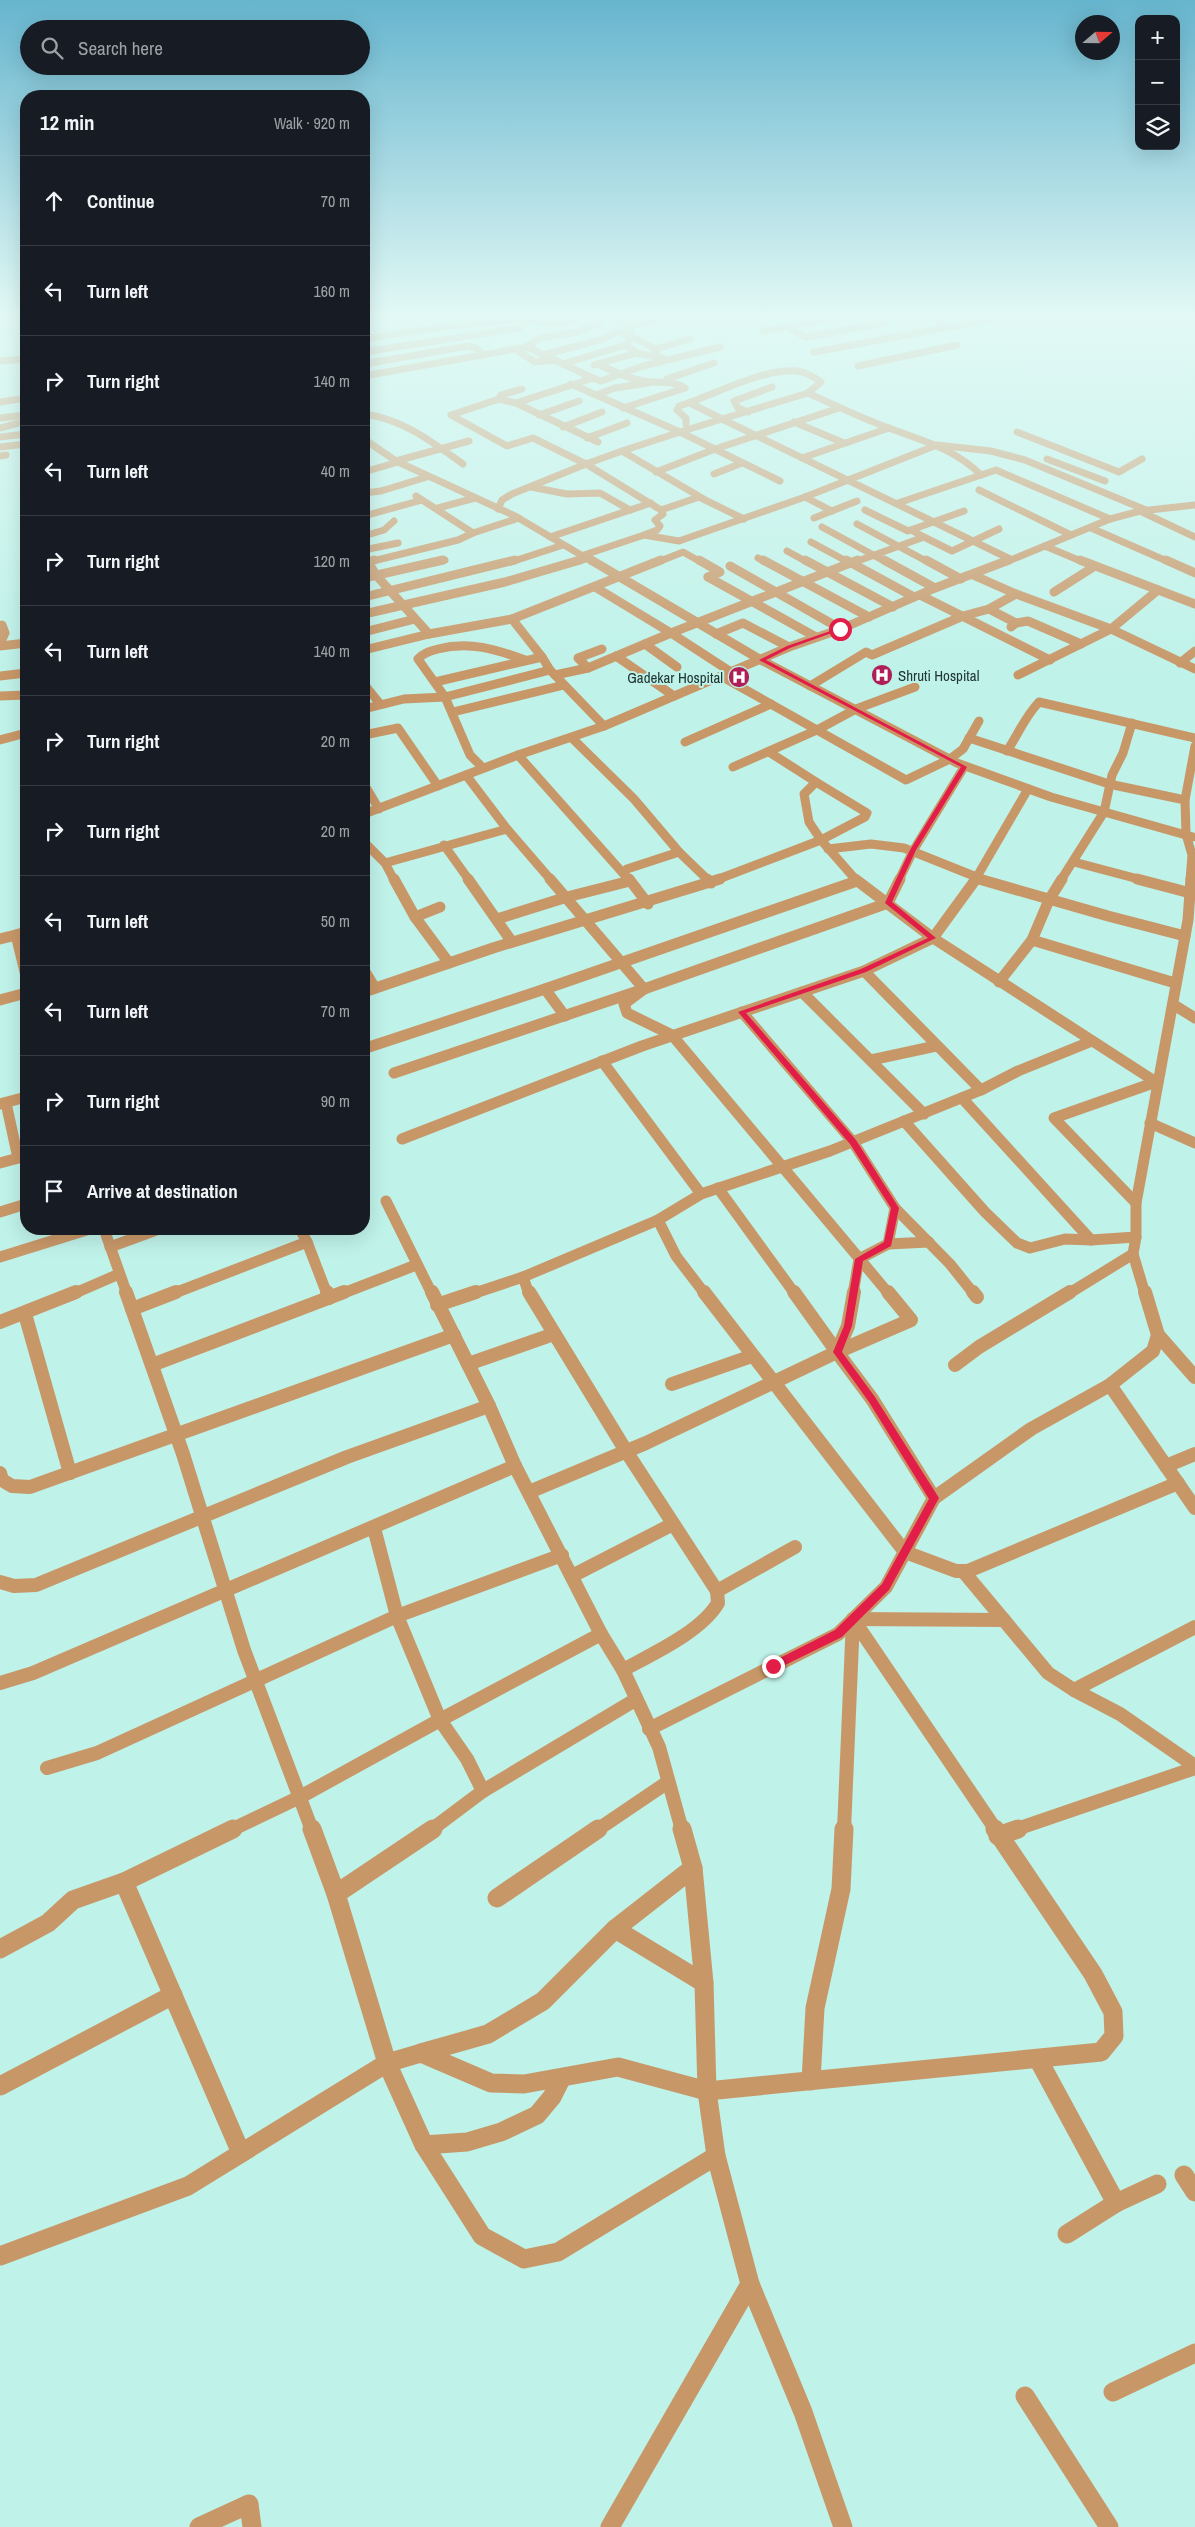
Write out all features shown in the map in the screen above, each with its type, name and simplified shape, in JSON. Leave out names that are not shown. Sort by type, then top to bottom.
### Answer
[{"type":"street","points":[[419,434],[434,441],[441,449],[463,464]]},
{"type":"street","points":[[370,613],[505,582],[586,557],[657,530],[660,526],[655,520],[663,514],[661,510],[586,464],[533,438],[507,446],[485,434]]},
{"type":"street","points":[[578,434],[598,442]]},
{"type":"street","points":[[587,438],[598,434]]},
{"type":"street","points":[[498,509],[502,500],[531,487],[586,464],[674,434]]},
{"type":"street","points":[[684,434],[780,481]]},
{"type":"street","points":[[751,434],[898,503],[1010,559]]},
{"type":"street","points":[[656,472],[761,434]]},
{"type":"street","points":[[822,434],[844,443]]},
{"type":"street","points":[[802,458],[871,434]]},
{"type":"street","points":[[906,434],[937,445],[964,458],[980,475]]},
{"type":"street","points":[[1022,434],[1119,472],[1142,460]]},
{"type":"street","points":[[0,437],[20,435]]},
{"type":"street","points":[[370,470],[469,441]]},
{"type":"street","points":[[370,443],[426,478],[519,518],[620,575],[762,660],[964,767],[1028,789],[1190,836]]},
{"type":"street","points":[[0,447],[20,445]]},
{"type":"street","points":[[644,535],[678,541],[805,497],[937,445],[991,451],[1026,460],[1144,511],[1195,537]]},
{"type":"street","points":[[622,451],[702,498],[744,519]]},
{"type":"street","points":[[1035,464],[1067,451]]},
{"type":"street","points":[[1047,459],[1106,481]]},
{"type":"street","points":[[898,503],[1026,460]]},
{"type":"street","points":[[714,474],[742,463]]},
{"type":"street","points":[[996,470],[1110,519]]},
{"type":"street","points":[[370,513],[401,496],[426,478]]},
{"type":"street","points":[[433,489],[441,485]]},
{"type":"street","points":[[531,487],[567,494],[600,493],[630,510]]},
{"type":"street","points":[[979,490],[1071,535]]},
{"type":"street","points":[[370,493],[423,496],[473,533]]},
{"type":"street","points":[[805,497],[832,511]]},
{"type":"street","points":[[438,508],[475,498]]},
{"type":"street","points":[[661,510],[690,499],[702,498]]},
{"type":"street","points":[[814,518],[857,502]]},
{"type":"street","points":[[550,537],[651,503]]},
{"type":"street","points":[[370,812],[518,755],[604,726],[789,647],[840,629],[935,588],[973,575],[1110,519],[1144,511],[1195,505]]},
{"type":"street","points":[[865,510],[908,531],[911,530],[924,536],[952,551],[999,529]]},
{"type":"street","points":[[911,530],[964,511]]},
{"type":"street","points":[[370,559],[458,540],[519,518]]},
{"type":"street","points":[[370,534],[384,530],[394,521]]},
{"type":"street","points":[[857,524],[961,579]]},
{"type":"street","points":[[822,527],[935,588]]},
{"type":"street","points":[[1091,528],[1195,573]]},
{"type":"street","points":[[370,708],[380,704],[436,696],[445,697],[552,673],[588,668],[670,633],[699,624],[873,554],[924,536]]},
{"type":"street","points":[[811,542],[1050,660]]},
{"type":"street","points":[[370,549],[398,543]]},
{"type":"street","points":[[370,596],[507,563],[564,545]]},
{"type":"street","points":[[1046,546],[1195,604]]},
{"type":"street","points":[[787,551],[893,607]]},
{"type":"street","points":[[370,649],[429,634],[512,619],[595,587],[620,575],[683,552],[720,572],[708,577],[816,637]]},
{"type":"street","points":[[758,558],[869,617]]},
{"type":"street","points":[[370,576],[445,560]]},
{"type":"street","points":[[730,566],[840,629]]},
{"type":"street","points":[[1054,592],[1095,566]]},
{"type":"street","points":[[370,567],[390,592],[429,634]]},
{"type":"street","points":[[973,575],[1016,594],[1111,629],[1195,669]]},
{"type":"street","points":[[595,587],[731,672]]},
{"type":"street","points":[[1018,674],[1111,629],[1158,590]]},
{"type":"street","points":[[810,686],[866,652],[872,655],[963,616],[989,609],[1016,594]]},
{"type":"street","points":[[989,609],[1016,623]]},
{"type":"street","points":[[725,612],[789,647]]},
{"type":"street","points":[[370,630],[414,619]]},
{"type":"street","points":[[512,619],[552,673],[604,726]]},
{"type":"street","points":[[1001,635],[1016,623],[1028,621],[1081,644]]},
{"type":"street","points":[[716,634],[743,623]]},
{"type":"street","points":[[2,625],[5,633],[0,645],[20,643]]},
{"type":"street","points":[[483,768],[470,755],[460,736],[453,712],[445,697],[418,660],[422,654],[459,644],[489,646],[525,660]]},
{"type":"street","points":[[646,644],[677,667]]},
{"type":"street","points":[[588,668],[578,658],[602,648]]},
{"type":"street","points":[[1180,663],[1195,651]]},
{"type":"street","points":[[616,656],[674,696]]},
{"type":"street","points":[[435,682],[542,657]]},
{"type":"street","points":[[0,676],[20,674]]},
{"type":"street","points":[[721,676],[906,780],[950,759],[963,749],[979,721]]},
{"type":"street","points":[[453,712],[564,685]]},
{"type":"street","points":[[732,767],[769,752],[856,710],[915,687]]},
{"type":"street","points":[[370,692],[380,704]]},
{"type":"street","points":[[0,696],[20,694]]},
{"type":"street","points":[[1007,751],[1020,731],[1023,720],[1039,702],[1195,738]]},
{"type":"street","points":[[685,742],[771,704]]},
{"type":"street","points":[[999,982],[1032,940],[1050,900],[1104,812],[1109,784],[1132,724]]},
{"type":"street","points":[[370,734],[398,728],[438,786]]},
{"type":"street","points":[[0,740],[20,735]]},
{"type":"street","points":[[572,738],[634,799],[679,852],[711,883]]},
{"type":"street","points":[[969,738],[1109,784],[1186,800]]},
{"type":"street","points":[[1195,746],[1193,769],[1186,800],[1192,856],[1191,920],[1185,936],[1175,983],[1174,1005],[1156,1082],[1136,1203],[1136,1238],[1133,1254],[1158,1335],[1195,1377]]},
{"type":"street","points":[[370,990],[512,942],[648,904],[825,845],[867,814],[769,752]]},
{"type":"street","points":[[518,755],[627,877],[648,904]]},
{"type":"street","points":[[394,1073],[644,989],[888,903],[913,850],[964,767]]},
{"type":"street","points":[[466,776],[507,829],[644,989]]},
{"type":"street","points":[[816,782],[804,794],[809,822],[825,845],[857,881],[933,938],[1156,1082]]},
{"type":"street","points":[[402,1139],[602,1061],[864,970],[933,938],[977,878],[1028,789]]},
{"type":"street","points":[[370,794],[379,809]]},
{"type":"street","points":[[385,863],[444,845],[507,829]]},
{"type":"street","points":[[444,845],[512,942]]},
{"type":"street","points":[[825,845],[878,845],[913,850],[977,878],[1096,915],[1185,936]]},
{"type":"street","points":[[370,848],[385,863],[415,917],[450,963]]},
{"type":"street","points":[[627,877],[626,869],[679,852]]},
{"type":"street","points":[[1074,862],[1192,894]]},
{"type":"street","points":[[497,919],[627,877]]},
{"type":"street","points":[[370,1047],[622,963],[857,881]]},
{"type":"street","points":[[415,917],[440,906]]},
{"type":"street","points":[[0,939],[20,934]]},
{"type":"street","points":[[1032,940],[1175,983]]},
{"type":"street","points":[[864,970],[936,1046],[981,1090]]},
{"type":"street","points":[[370,980],[375,988]]},
{"type":"street","points":[[545,989],[565,1016]]},
{"type":"street","points":[[529,1492],[626,1452],[838,1352],[911,1320],[672,1036],[627,1013],[624,1004],[644,989]]},
{"type":"street","points":[[802,992],[924,1114]]},
{"type":"street","points":[[0,1000],[20,995]]},
{"type":"street","points":[[1174,1005],[1195,1018]]},
{"type":"street","points":[[742,1012],[853,1142],[895,1208],[977,1297]]},
{"type":"street","points":[[437,1305],[524,1277],[658,1220],[701,1194],[853,1142],[981,1090],[1018,1071],[1092,1041]]},
{"type":"street","points":[[871,1060],[936,1046]]},
{"type":"street","points":[[602,1061],[701,1194]]},
{"type":"street","points":[[1136,1203],[1054,1118],[1156,1082]]},
{"type":"street","points":[[962,1098],[1091,1240]]},
{"type":"street","points":[[20,1099],[3,1103],[20,1151]]},
{"type":"street","points":[[904,1121],[1016,1244],[1032,1248],[1069,1239],[1136,1238]]},
{"type":"street","points":[[1150,1123],[1195,1143]]},
{"type":"street","points":[[0,1163],[20,1158]]},
{"type":"street","points":[[718,1188],[872,1399],[934,1498]]},
{"type":"street","points":[[386,1201],[489,1406],[515,1466],[601,1634],[623,1670],[635,1700],[659,1747],[693,1868],[704,1983],[708,2091],[716,2156],[750,2284],[803,2412],[843,2527]]},
{"type":"street","points":[[0,1212],[20,1206]]},
{"type":"street","points":[[888,1244],[895,1208]]},
{"type":"street","points":[[658,1220],[676,1256],[905,1552],[956,1571],[963,1571],[1178,1484]]},
{"type":"street","points":[[0,1257],[71,1235]]},
{"type":"street","points":[[106,1235],[176,1434],[255,1678],[336,1894],[387,2063],[424,2145],[482,2236],[524,2259],[558,2252],[716,2156]]},
{"type":"street","points":[[110,1247],[143,1235]]},
{"type":"street","points":[[303,1235],[329,1298]]},
{"type":"street","points":[[132,1309],[307,1242]]},
{"type":"street","points":[[859,1259],[888,1244],[928,1242]]},
{"type":"street","points":[[955,1365],[978,1347],[1133,1254]]},
{"type":"street","points":[[838,1352],[848,1326],[859,1259]]},
{"type":"street","points":[[152,1365],[416,1264]]},
{"type":"street","points":[[0,1322],[25,1314],[120,1274]]},
{"type":"street","points":[[524,1277],[528,1293],[626,1452],[717,1591],[718,1603],[713,1611],[675,1641],[623,1670]]},
{"type":"street","points":[[25,1314],[70,1474]]},
{"type":"street","points":[[468,1364],[554,1334]]},
{"type":"street","points":[[0,1473],[2,1480],[12,1486],[30,1487],[454,1335]]},
{"type":"street","points":[[649,1729],[838,1634],[886,1587],[934,1498],[1031,1429],[1110,1385],[1154,1351],[1158,1335]]},
{"type":"street","points":[[672,1384],[752,1356]]},
{"type":"street","points":[[1110,1385],[1195,1508]]},
{"type":"street","points":[[0,1582],[14,1586],[36,1585],[347,1457],[489,1406]]},
{"type":"street","points":[[1166,1466],[1195,1454]]},
{"type":"street","points":[[0,1683],[33,1673],[226,1592],[515,1466]]},
{"type":"street","points":[[572,1576],[673,1524]]},
{"type":"street","points":[[374,1528],[397,1616],[440,1720],[467,1759],[483,1791]]},
{"type":"street","points":[[717,1591],[796,1546]]},
{"type":"street","points":[[47,1768],[97,1752],[255,1678],[397,1616],[562,1555]]},
{"type":"street","points":[[963,1571],[1048,1673],[1074,1690],[1120,1714],[1195,1767]]},
{"type":"street","points":[[853,1619],[1004,1620]]},
{"type":"street","points":[[421,2053],[491,2083],[524,2084],[561,2079],[618,2067],[708,2091],[1101,2052],[1114,2036],[1113,2012],[1093,1974],[853,1619]]},
{"type":"street","points":[[811,2082],[815,2008],[841,1889],[853,1619]]},
{"type":"street","points":[[1074,1690],[1195,1627]]},
{"type":"street","points":[[0,1949],[48,1923],[73,1900],[124,1882],[300,1797],[601,1634]]},
{"type":"street","points":[[336,1894],[412,1844],[483,1791],[635,1700]]},
{"type":"street","points":[[998,1836],[1195,1767]]},
{"type":"street","points":[[497,1898],[668,1782]]},
{"type":"street","points":[[0,2256],[188,2186],[387,2063],[488,2034],[542,2001],[615,1929],[693,1868]]},
{"type":"street","points":[[124,1882],[240,2153]]},
{"type":"street","points":[[615,1929],[704,1983]]},
{"type":"street","points":[[0,2086],[173,1995]]},
{"type":"street","points":[[1038,2059],[1116,2203]]},
{"type":"street","points":[[424,2145],[467,2142],[501,2132],[519,2124],[537,2115],[552,2097],[561,2079]]},
{"type":"street","points":[[1184,2175],[1195,2192]]},
{"type":"street","points":[[1067,2234],[1116,2203],[1157,2184]]},
{"type":"street","points":[[610,2527],[750,2284]]},
{"type":"street","points":[[1113,2392],[1195,2352]]},
{"type":"street","points":[[1025,2396],[1109,2527]]},
{"type":"street","points":[[199,2527],[249,2504],[252,2527]]},
{"type":"place","name":"Shruti Hospital","points":[[882,675]]},
{"type":"place","name":"Gadekar Hospital","points":[[739,677]]},
{"type":"route","points":[[773,1666],[838,1634],[886,1587],[934,1498],[872,1399],[838,1352],[848,1326],[854,1300],[859,1259],[888,1244],[895,1208],[853,1142],[742,1012],[864,970],[933,938],[888,903],[913,850],[964,767],[762,660],[789,647],[840,629]]}]
